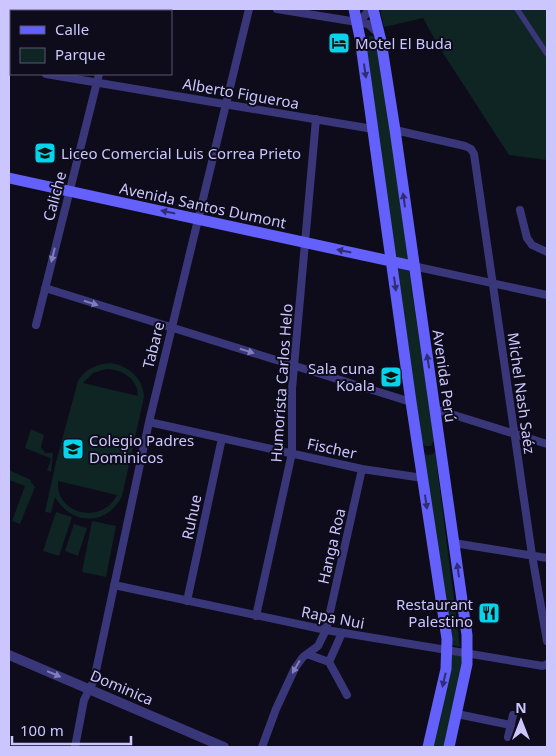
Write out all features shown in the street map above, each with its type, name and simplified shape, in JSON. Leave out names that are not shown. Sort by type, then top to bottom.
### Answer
[{"type":"main road","points":[[354,9],[358,22],[448,650],[446,669],[428,747]]},
{"type":"main road","name":"Avenida Perú","points":[[373,9],[380,36],[395,130],[467,635],[468,653],[449,747]]},
{"type":"main road","name":"Avenida Santos Dumont","points":[[9,178],[413,266]]},
{"type":"main road","points":[[418,445],[424,451],[429,452],[434,450],[440,442]]},
{"type":"street","name":"Tabare","points":[[75,747],[84,700],[94,680],[149,422],[250,9]]},
{"type":"street","points":[[277,9],[368,24],[380,36]]},
{"type":"street","points":[[358,22],[369,9]]},
{"type":"street","points":[[517,9],[547,54]]},
{"type":"street","name":"Alberto Figueroa","points":[[52,75],[372,129]]},
{"type":"street","name":"Caliche","points":[[36,325],[99,75]]},
{"type":"street","name":"Humorista Carlos Helo","points":[[256,616],[292,453],[291,414],[294,366],[316,119]]},
{"type":"street","name":"Michel Nash Saéz","points":[[395,130],[466,146],[471,149],[474,156],[532,555],[547,641]]},
{"type":"street","points":[[520,210],[527,238],[532,245],[547,252]]},
{"type":"street","points":[[413,266],[547,295]]},
{"type":"street","points":[[45,288],[411,402]]},
{"type":"street","points":[[435,410],[547,444]]},
{"type":"street","name":"Fischer","points":[[149,422],[362,469],[423,478]]},
{"type":"street","name":"Ruhue","points":[[187,601],[222,438]]},
{"type":"street","name":"Hanga Roa","points":[[326,630],[362,469]]},
{"type":"street","points":[[454,543],[547,558]]},
{"type":"street","name":"Rapa Nui","points":[[114,585],[342,633],[543,666],[547,664]]},
{"type":"street","points":[[262,747],[276,709],[295,668],[300,660],[318,646],[326,630]]},
{"type":"street","points":[[328,662],[342,633]]},
{"type":"street","points":[[307,654],[328,662],[348,695]]},
{"type":"street","name":"Dominica","points":[[9,655],[224,747]]},
{"type":"street","points":[[457,714],[511,725]]},
{"type":"street","points":[[508,737],[512,715]]},
{"type":"green space","points":[[380,9],[547,9],[547,160],[509,155],[439,47],[423,18],[384,27]]},
{"type":"green space","points":[[369,36],[373,36],[378,41],[408,261],[395,258],[365,45]]},
{"type":"green space","points":[[396,268],[409,271],[434,440],[431,446],[425,446],[420,441]]},
{"type":"green space","points":[[111,363],[124,367],[134,374],[141,384],[144,397],[122,496],[116,506],[108,513],[99,517],[89,519],[71,513],[62,507],[55,497],[51,513],[45,512],[56,462],[78,381],[88,370]],"holes":[[[112,369],[128,376],[135,385],[138,396],[83,383],[93,373]],[[58,481],[117,495],[110,504],[101,510],[91,513],[72,509],[64,502],[59,493]]]},
{"type":"green space","points":[[31,429],[44,435],[41,447],[45,453],[53,453],[51,472],[47,470],[50,458],[25,448]]},
{"type":"green space","points":[[435,451],[460,647],[449,644],[423,452],[427,455],[433,454]]},
{"type":"green space","points":[[9,470],[31,480],[35,487],[20,524],[12,521],[25,486],[9,480]]},
{"type":"green space","points":[[56,512],[72,517],[59,556],[43,551]]},
{"type":"green space","points":[[92,521],[116,526],[106,577],[82,572]]},
{"type":"green space","points":[[74,524],[87,528],[78,556],[65,551]]},
{"type":"green space","points":[[450,653],[463,655],[444,747],[431,747]]},
{"type":"place","name":"Motel El Buda","points":[[339,43]]},
{"type":"place","name":"Liceo Comercial Luis Correa Prieto","points":[[45,153]]},
{"type":"place","name":"Sala cuna Koala","points":[[391,377]]},
{"type":"place","name":"Colegio Padres Dominicos","points":[[73,449]]},
{"type":"place","name":"Restaurant Palestino","points":[[489,613]]}]
